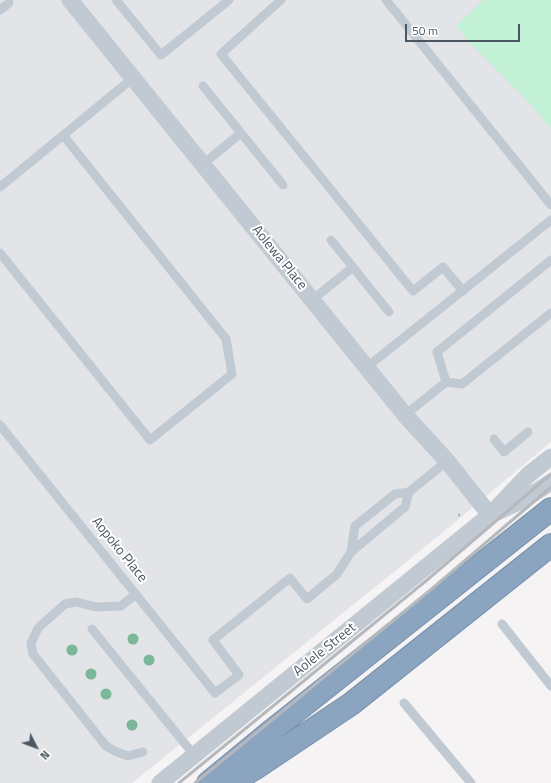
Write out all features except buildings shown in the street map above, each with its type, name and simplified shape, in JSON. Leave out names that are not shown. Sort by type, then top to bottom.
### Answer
[{"type":"highway","points":[[208,783],[551,509]]},
{"type":"highway","points":[[230,783],[254,769],[351,704],[425,647],[551,545]]},
{"type":"street","name":"Aolewa Place","points":[[70,0],[405,415],[447,461],[490,515]]},
{"type":"street","name":"Aolele Street","points":[[160,783],[490,515],[528,475],[551,457]]},
{"type":"street","name":"Aolele Street","points":[[490,515],[525,500],[551,482]]},
{"type":"lane","points":[[116,0],[161,55],[229,0]]},
{"type":"lane","points":[[282,0],[221,54],[413,292],[444,267],[463,291]]},
{"type":"lane","points":[[386,0],[551,205]]},
{"type":"lane","points":[[0,10],[9,3]]},
{"type":"lane","points":[[0,187],[133,78]]},
{"type":"lane","points":[[203,86],[283,185]]},
{"type":"lane","points":[[203,164],[241,133]]},
{"type":"lane","points":[[0,253],[150,440],[232,374],[226,339],[63,135]]},
{"type":"lane","points":[[367,367],[551,220]]},
{"type":"lane","points":[[331,240],[389,312]]},
{"type":"lane","points":[[446,382],[437,352],[551,260]]},
{"type":"lane","points":[[312,300],[353,267]]},
{"type":"lane","points":[[405,415],[446,382],[462,384],[551,312]]},
{"type":"lane","name":"Aopoko Place","points":[[0,425],[215,693],[239,675],[212,640],[290,578],[307,599],[337,574],[351,552]]},
{"type":"lane","points":[[494,439],[504,452],[528,432]]},
{"type":"lane","points":[[351,552],[355,526],[395,494],[409,492],[447,461]]},
{"type":"lane","points":[[351,552],[405,507],[409,492]]},
{"type":"lane","points":[[136,594],[121,606],[96,607],[76,602],[65,604],[38,628],[31,643],[33,654],[106,746],[128,756],[143,752]]},
{"type":"lane","points":[[502,624],[551,686]]},
{"type":"lane","points":[[92,629],[194,755]]},
{"type":"lane","points":[[404,703],[471,783]]},
{"type":"shaded area","points":[[0,0],[551,0],[551,442],[436,538],[132,783],[0,783]]},
{"type":"green space","points":[[483,0],[551,0],[551,128],[532,106],[472,45],[456,26]]},
{"type":"railway","points":[[179,783],[427,580],[551,474]]},
{"type":"railway","points":[[195,783],[434,587],[551,487]]}]
